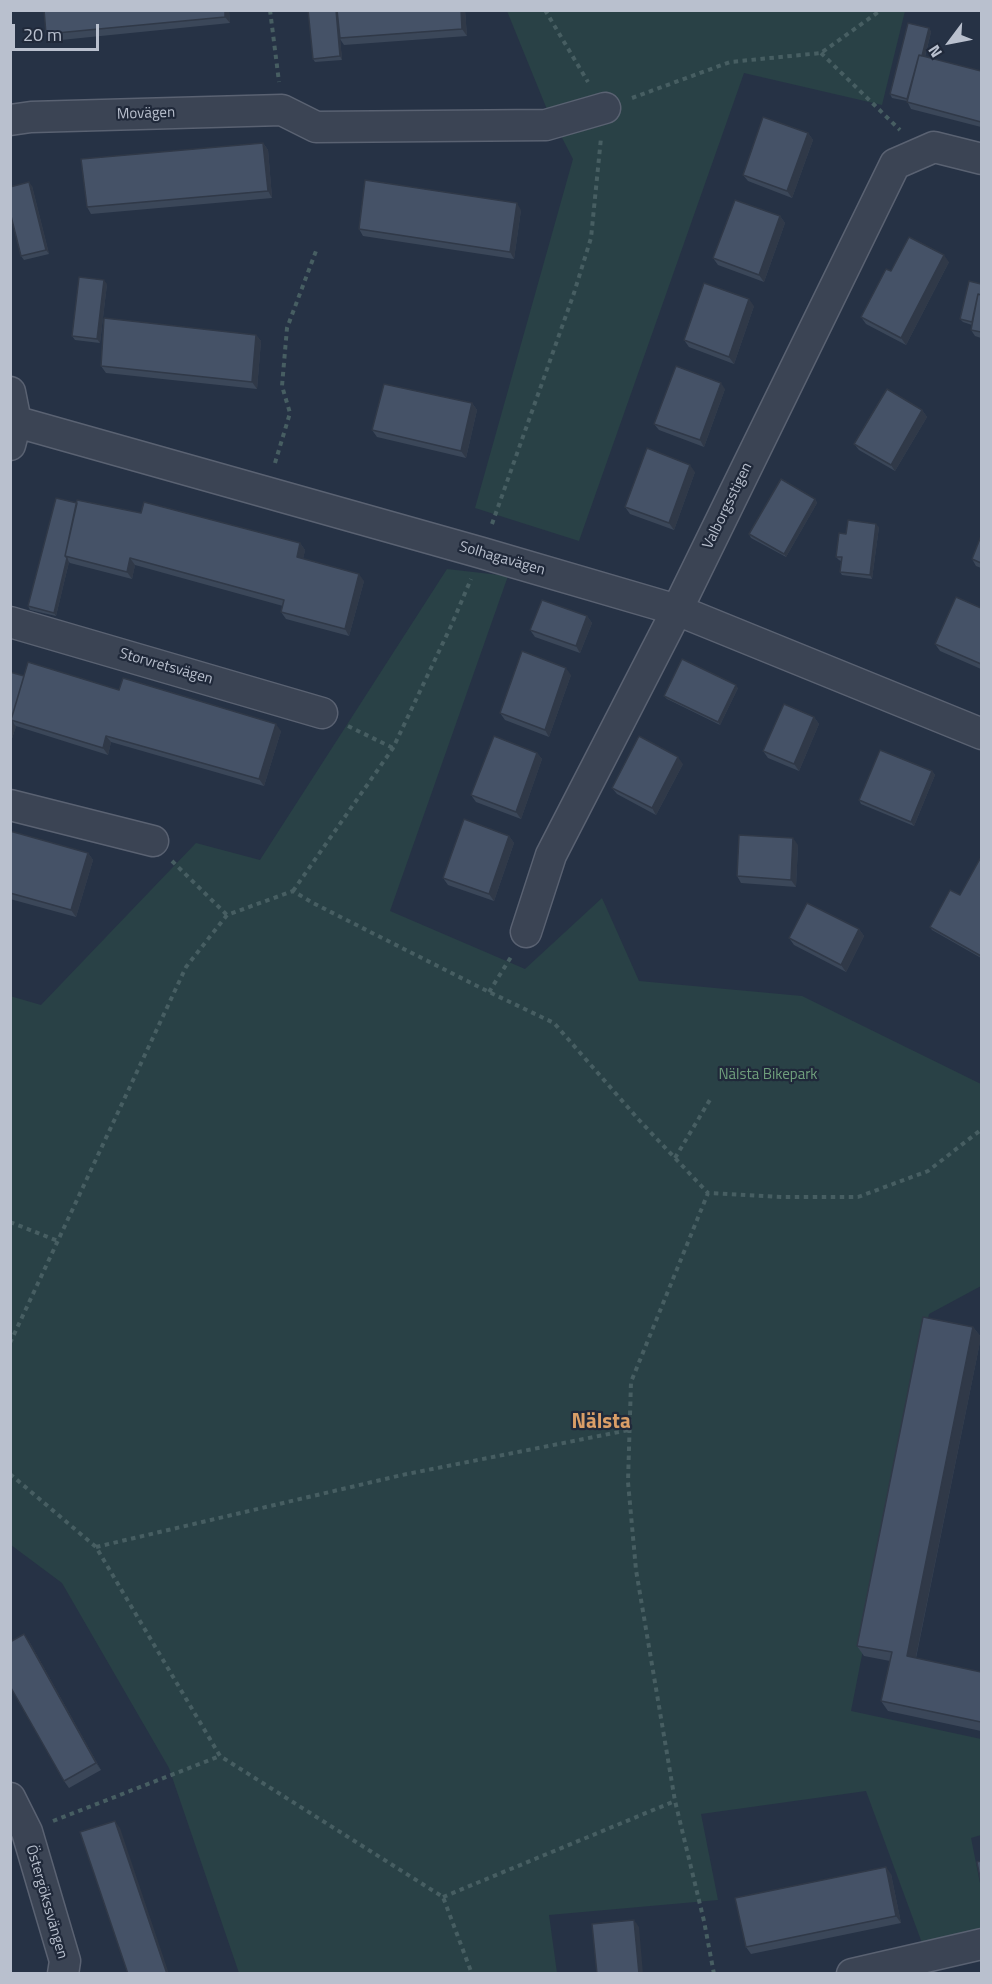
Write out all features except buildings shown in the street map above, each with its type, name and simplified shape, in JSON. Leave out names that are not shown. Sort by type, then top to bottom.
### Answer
[{"type":"street","points":[[282,110],[316,128],[546,125],[605,108]]},
{"type":"street","name":"Movägen","points":[[10,120],[31,117],[282,110]]},
{"type":"street","name":"Valborgsstigen","points":[[526,932],[550,855],[677,610],[895,164],[934,147],[981,159]]},
{"type":"street","points":[[10,392],[12,429]]},
{"type":"street","name":"Solhagavägen","points":[[12,429],[266,492],[677,610],[981,734]]},
{"type":"street","name":"Storvretsvägen","points":[[10,622],[322,712]]},
{"type":"street","points":[[10,805],[153,841]]},
{"type":"street","name":"Östergökssvängen","points":[[10,1798],[27,1832],[64,1961],[63,1974]]},
{"type":"street","points":[[852,1974],[981,1944]]},
{"type":"path","points":[[270,10],[282,110]]},
{"type":"path","points":[[10,1343],[186,967],[226,915],[294,891],[393,748],[451,626],[482,553],[574,293],[591,238],[605,108],[545,10]]},
{"type":"path","points":[[605,108],[730,62],[821,53],[881,10]]},
{"type":"path","points":[[821,53],[922,152]]},
{"type":"path","points":[[266,492],[290,413],[282,386],[287,328],[316,251]]},
{"type":"path","points":[[322,712],[393,748]]},
{"type":"path","points":[[153,841],[226,915]]},
{"type":"path","points":[[294,891],[313,903],[554,1023],[639,1120],[708,1192],[782,1197],[858,1197],[928,1171],[981,1129]]},
{"type":"path","points":[[489,992],[526,932]]},
{"type":"path","points":[[675,1158],[711,1098]]},
{"type":"path","points":[[708,1192],[631,1382],[628,1482],[636,1570],[675,1801],[704,1921],[714,1974]]},
{"type":"path","points":[[10,1222],[58,1241]]},
{"type":"path","points":[[96,1547],[402,1475],[629,1430]]},
{"type":"path","points":[[10,1474],[96,1547],[220,1756],[442,1897],[472,1974]]},
{"type":"path","points":[[27,1832],[220,1756]]},
{"type":"path","points":[[442,1897],[675,1801]]},
{"type":"green space","points":[[507,11],[905,11],[882,105],[744,73],[579,541],[475,508],[573,159],[546,107]]},
{"type":"green space","name":"Nälsta Bikepark","points":[[447,569],[508,576],[390,911],[525,969],[602,898],[639,981],[802,996],[981,1084],[981,1286],[929,1314],[851,1711],[981,1739],[981,1835],[971,1838],[981,1888],[981,1931],[922,1943],[866,1791],[701,1814],[718,1900],[549,1915],[557,1973],[239,1973],[169,1768],[62,1583],[11,1545],[10,996],[41,1005],[196,843],[260,860]]},
{"type":"district","name":"Nälsta","points":[[601,1423]]}]
